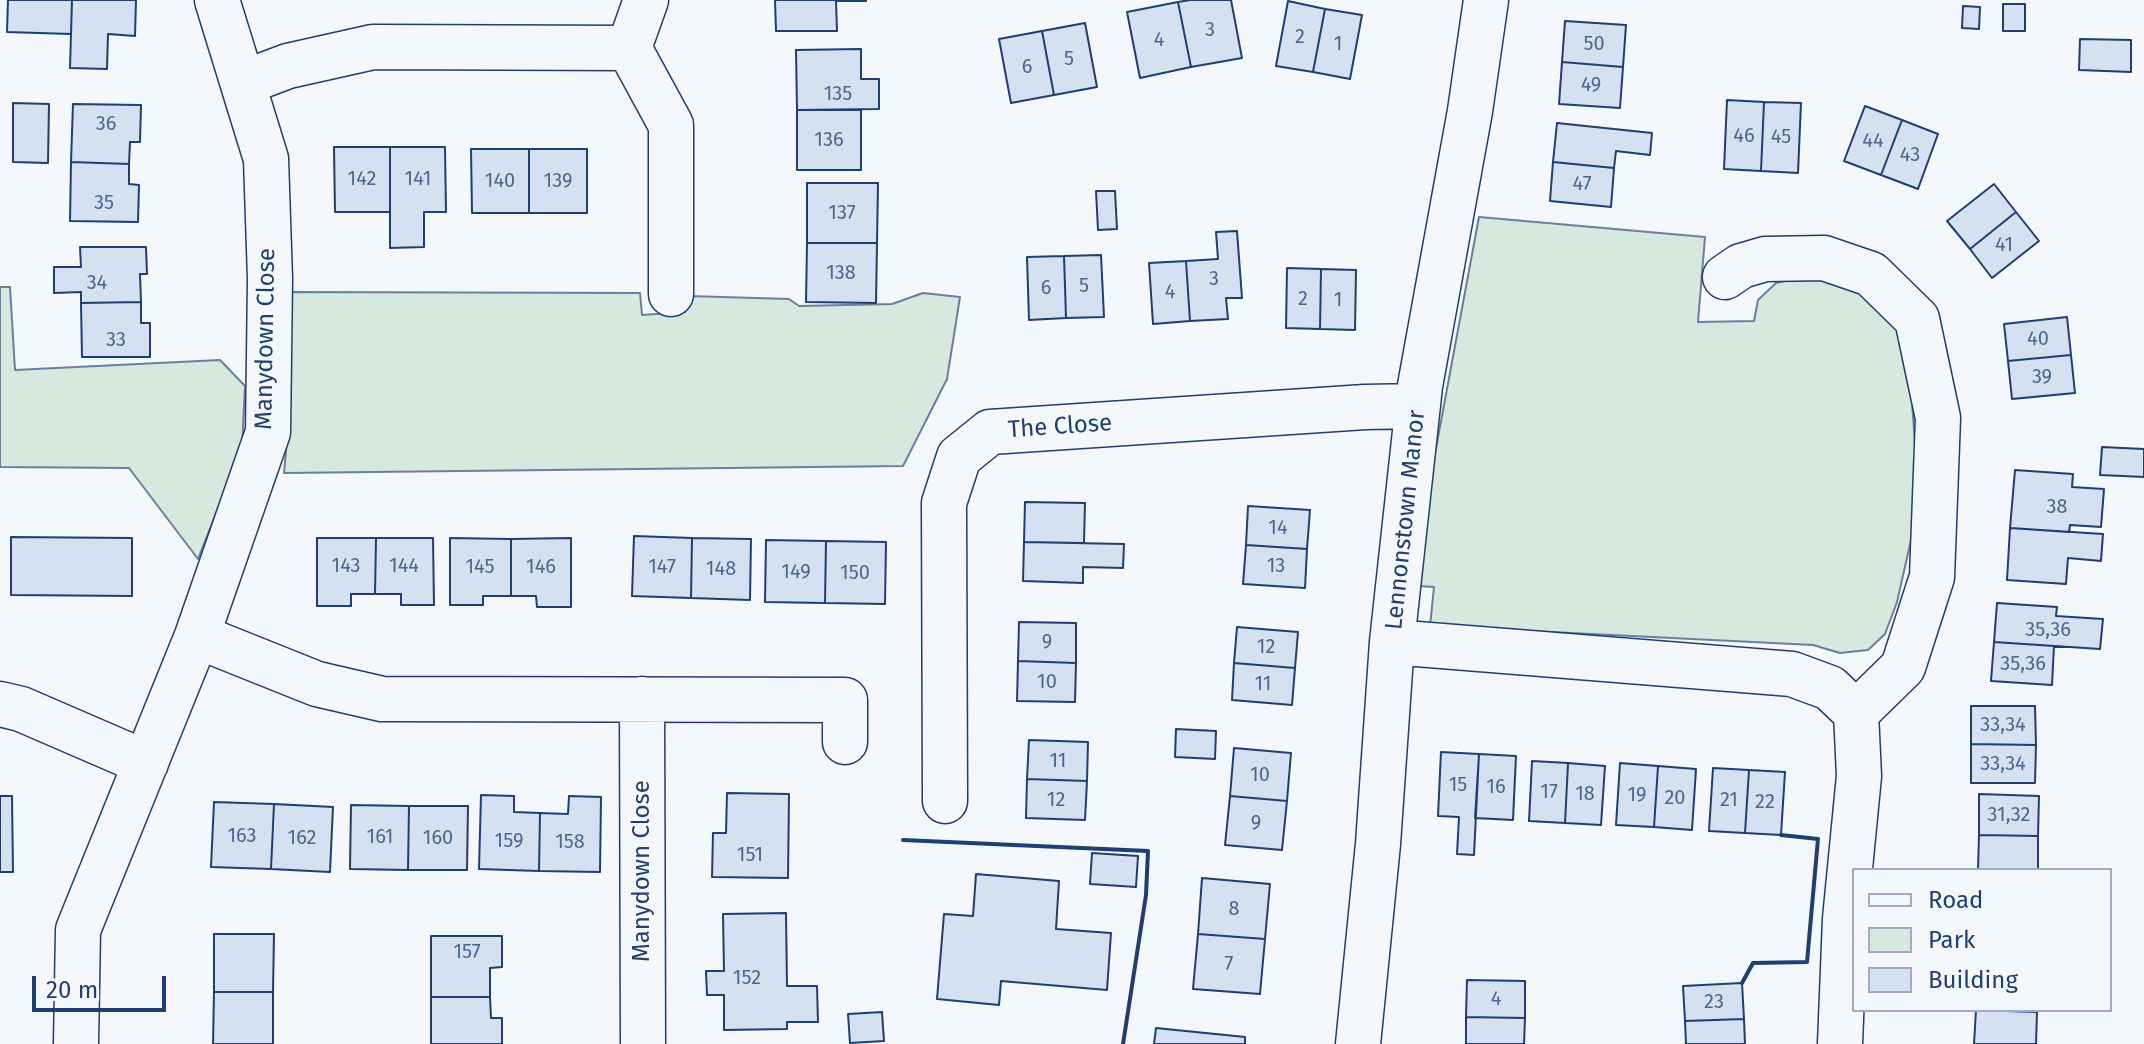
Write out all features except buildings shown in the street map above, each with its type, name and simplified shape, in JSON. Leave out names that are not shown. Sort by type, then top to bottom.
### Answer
[{"type":"street","name":"Manydown Close","points":[[76,1044],[78,930],[197,636],[268,432],[270,279],[266,159],[217,0]]},
{"type":"street","points":[[646,0],[629,48],[671,125],[671,294]]},
{"type":"street","name":"Lennonstown Manor","points":[[1358,1044],[1378,844],[1392,642],[1418,406],[1470,111],[1486,0]]},
{"type":"street","points":[[243,83],[288,66],[373,47],[629,48]]},
{"type":"street","points":[[1725,277],[1741,266],[1765,259],[1824,258],[1871,274],[1917,319],[1938,418],[1932,577],[1903,667],[1856,713]]},
{"type":"street","name":"The Close","points":[[945,801],[944,503],[959,457],[990,432],[1418,406]]},
{"type":"street","points":[[197,636],[317,684],[382,699],[845,700],[845,742]]},
{"type":"street","points":[[1392,642],[1792,674],[1830,688],[1856,713],[1859,776],[1845,919],[1840,1044]]},
{"type":"street","name":"Manydown Close","points":[[642,699],[643,1044]]},
{"type":"street","points":[[0,704],[21,709],[146,763]]},
{"type":"green space","points":[[1479,217],[1705,237],[1698,322],[1754,321],[1758,300],[1776,283],[1811,275],[1841,281],[1897,319],[1909,358],[1917,473],[1911,540],[1897,602],[1885,634],[1868,650],[1840,653],[1813,645],[1430,626],[1434,587],[1420,586],[1431,475]]},
{"type":"green space","points":[[0,287],[10,287],[15,370],[220,360],[245,386],[242,447],[198,559],[129,468],[0,467]]},
{"type":"green space","points":[[290,292],[640,293],[642,315],[685,312],[688,296],[789,299],[799,306],[892,304],[923,293],[960,297],[947,379],[903,466],[284,473],[289,418]]},
{"type":"wall","points":[[1742,983],[1753,963],[1807,962],[1818,839],[1781,835]]},
{"type":"wall","points":[[903,840],[1148,851],[1146,895],[1123,1044]]}]
